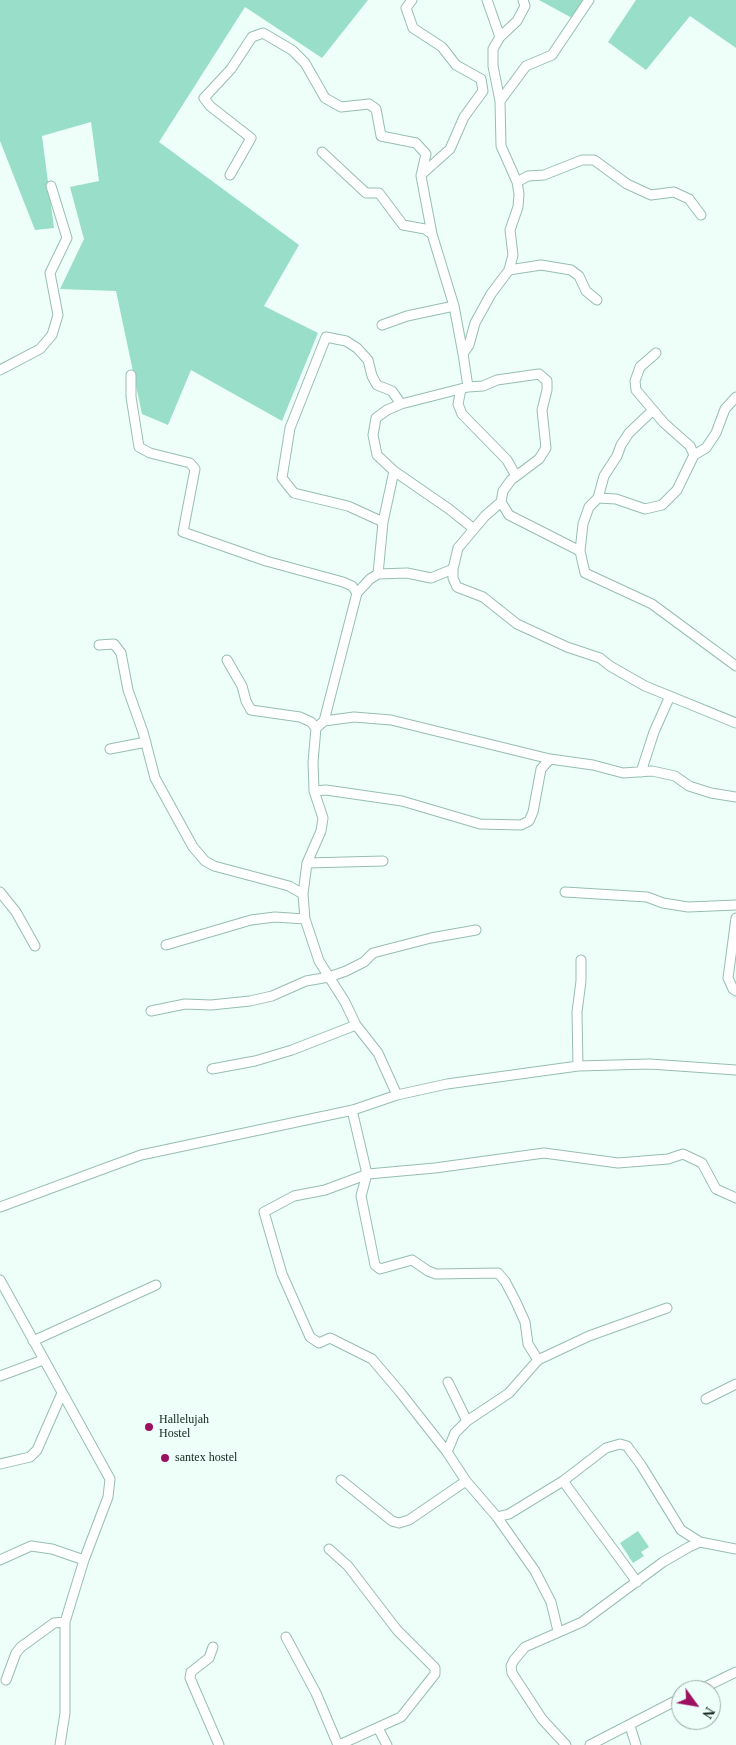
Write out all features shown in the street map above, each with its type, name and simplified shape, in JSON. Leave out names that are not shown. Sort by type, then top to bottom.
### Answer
[{"type":"street","points":[[412,0],[406,8],[413,28],[442,47],[456,65],[481,79],[483,91],[464,117],[450,149],[421,176]]},
{"type":"street","points":[[487,0],[500,37]]},
{"type":"street","points":[[463,354],[469,345],[475,323],[491,294],[509,270],[513,255],[510,230],[518,207],[518,182],[501,146],[500,101],[493,66],[493,48],[500,37],[517,20],[525,6],[523,0]]},
{"type":"street","points":[[500,101],[526,66],[552,55],[589,0]]},
{"type":"street","points":[[230,175],[251,138],[221,116],[204,98],[231,69],[252,37],[263,33],[292,50],[305,63],[325,98],[341,107],[368,104],[376,109],[382,136],[416,143],[426,154],[421,176],[432,234],[454,306],[463,354],[464,388],[458,404],[462,414],[506,460],[516,476]]},
{"type":"street","points":[[322,152],[366,193],[379,193],[403,225],[426,229],[432,234]]},
{"type":"street","points":[[518,182],[528,176],[544,175],[582,160],[594,160],[627,184],[651,195],[674,192],[689,199],[701,215]]},
{"type":"street","points":[[0,370],[40,349],[52,335],[58,315],[50,273],[67,238],[51,186]]},
{"type":"street","points":[[509,270],[541,265],[571,270],[579,276],[586,291],[598,300]]},
{"type":"street","points":[[382,325],[407,316],[454,306]]},
{"type":"street","points":[[383,522],[348,506],[294,493],[282,478],[290,428],[326,337],[346,341],[357,348],[368,360],[376,385],[392,391],[401,404]]},
{"type":"street","points":[[656,353],[640,367],[634,381],[636,390],[653,410],[690,446],[694,455]]},
{"type":"street","points":[[474,529],[449,509],[394,471],[377,454],[373,435],[376,418],[387,410],[401,404],[464,388],[483,386],[497,380],[524,374],[540,374],[546,381],[547,390],[542,410],[546,448],[539,459],[516,476],[503,491],[502,502],[509,515],[580,552]]},
{"type":"street","points":[[131,375],[131,397],[139,447],[150,453],[190,463],[195,469],[183,532],[266,561],[343,582],[352,586],[357,593]]},
{"type":"street","points":[[598,498],[616,500],[645,510],[662,504],[677,490],[694,455],[706,448],[716,433],[725,409],[736,397]]},
{"type":"street","points":[[653,410],[629,433],[604,476],[598,498],[589,507],[583,524],[580,552],[585,573],[652,604],[736,666]]},
{"type":"street","points":[[378,574],[383,522],[394,471]]},
{"type":"street","points":[[502,502],[485,516],[458,548],[453,569],[453,578],[457,587],[483,597],[517,624],[567,647],[600,658],[610,666],[645,686],[736,723]]},
{"type":"street","points":[[324,721],[357,593],[370,579],[378,574],[407,573],[431,578],[453,569]]},
{"type":"street","points":[[99,644],[114,644],[121,653],[128,690],[146,742],[155,778],[193,847],[205,862],[289,886],[303,894]]},
{"type":"street","points":[[227,660],[242,686],[246,701],[251,710],[300,717],[311,722],[316,728]]},
{"type":"street","points":[[641,772],[654,732],[670,696]]},
{"type":"street","points":[[397,1094],[378,1053],[356,1025],[345,1002],[319,961],[305,919],[303,894],[307,863],[321,831],[323,818],[314,791],[313,762],[316,728],[324,721],[354,717],[391,720],[550,759],[623,773],[652,771],[675,776],[689,786],[711,793],[736,797]]},
{"type":"street","points":[[110,749],[146,742]]},
{"type":"street","points":[[314,791],[326,790],[402,801],[480,824],[521,825],[529,821],[533,812],[541,770],[550,759]]},
{"type":"street","points":[[307,863],[383,862]]},
{"type":"street","points":[[0,892],[16,912],[35,946]]},
{"type":"street","points":[[565,892],[648,897],[663,903],[688,908],[736,905]]},
{"type":"street","points":[[166,945],[251,920],[275,917],[305,919]]},
{"type":"street","points":[[736,918],[728,978],[733,989],[736,991]]},
{"type":"street","points":[[152,1011],[185,1004],[211,1005],[250,1001],[285,992],[306,981],[329,977],[364,962],[373,952],[431,938],[476,930]]},
{"type":"street","points":[[578,1066],[577,1012],[581,989],[581,960]]},
{"type":"street","points":[[212,1069],[264,1058],[356,1025]]},
{"type":"street","points":[[0,1207],[141,1155],[352,1110],[397,1094],[447,1084],[578,1066],[650,1064],[736,1070]]},
{"type":"street","points":[[352,1110],[367,1174],[361,1196],[375,1265],[380,1269],[412,1260],[436,1274],[498,1273],[505,1281],[516,1302],[525,1322],[528,1344],[538,1360]]},
{"type":"street","points":[[558,1631],[551,1602],[535,1571],[497,1517],[466,1481],[447,1452],[372,1359],[330,1338],[319,1343],[310,1337],[282,1274],[271,1243],[264,1212],[294,1196],[325,1190],[367,1174],[544,1153],[618,1163],[668,1159],[683,1154],[702,1163],[716,1189],[736,1198]]},
{"type":"street","points":[[0,1280],[110,1479],[108,1498],[84,1560],[66,1622],[65,1714],[60,1745]]},
{"type":"street","points":[[33,1341],[156,1285]]},
{"type":"street","points":[[447,1452],[455,1433],[467,1421],[509,1393],[538,1360],[589,1336],[667,1308]]},
{"type":"street","points":[[0,1376],[44,1360]]},
{"type":"street","points":[[448,1382],[467,1421]]},
{"type":"street","points":[[706,1399],[736,1384]]},
{"type":"street","points":[[0,1464],[30,1457],[37,1450],[62,1393]]},
{"type":"street","points":[[497,1517],[509,1514],[563,1481],[606,1448],[620,1444],[627,1446],[652,1481],[681,1530],[700,1542],[736,1549]]},
{"type":"street","points":[[341,1480],[392,1521],[399,1523],[409,1520],[466,1481]]},
{"type":"street","points":[[563,1481],[637,1582]]},
{"type":"street","points":[[566,1745],[542,1718],[512,1673],[511,1666],[525,1647],[582,1622],[662,1562],[700,1542]]},
{"type":"street","points":[[0,1560],[31,1546],[52,1548],[84,1560]]},
{"type":"street","points":[[286,1637],[316,1693],[338,1745],[401,1717],[433,1679],[435,1668],[397,1630],[348,1566],[329,1549]]},
{"type":"street","points":[[6,1680],[16,1653],[21,1647],[54,1623],[66,1622]]},
{"type":"street","points":[[214,1647],[209,1658],[191,1672],[190,1683],[219,1745]]},
{"type":"street","points":[[720,1680],[736,1672]]},
{"type":"street","points":[[590,1745],[671,1703]]},
{"type":"street","points":[[630,1726],[636,1745]]},
{"type":"street","points":[[378,1728],[387,1745]]},
{"type":"green space","points":[[0,0],[368,0],[322,58],[245,7],[159,142],[299,245],[264,306],[318,333],[282,421],[191,370],[168,425],[142,414],[116,291],[60,289],[84,239],[70,187],[99,181],[91,122],[42,136],[54,228],[35,230],[0,141]]},
{"type":"green space","points":[[539,0],[584,0],[572,18]]},
{"type":"green space","points":[[636,0],[736,0],[736,48],[690,16],[646,70],[608,42]]},
{"type":"green space","points":[[638,1531],[649,1547],[641,1552],[644,1556],[633,1563],[620,1543]]},
{"type":"place","name":"Hallelujah Hostel","points":[[149,1427]]},
{"type":"place","name":"santex hostel","points":[[165,1458]]}]
